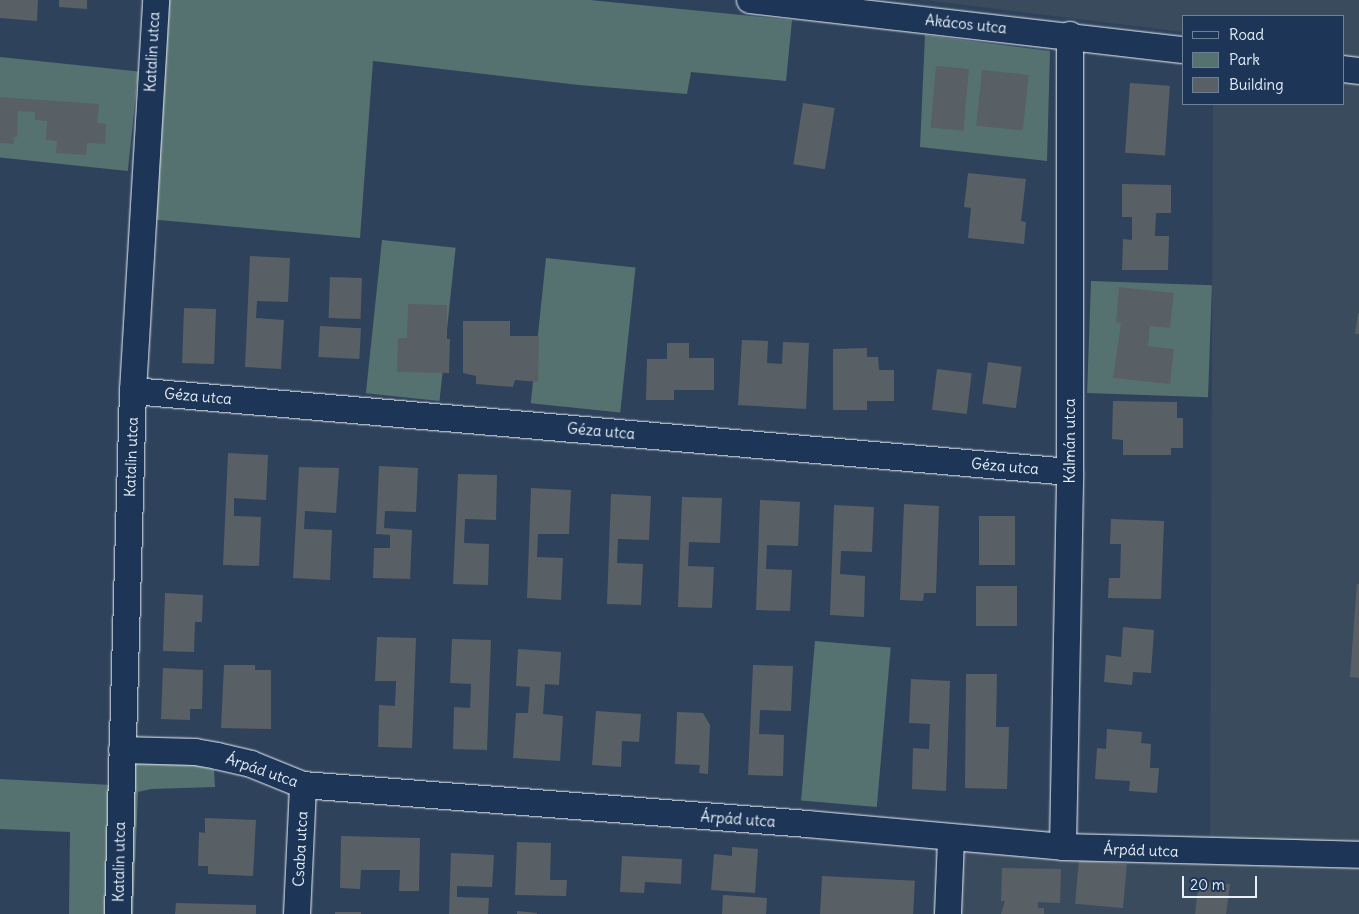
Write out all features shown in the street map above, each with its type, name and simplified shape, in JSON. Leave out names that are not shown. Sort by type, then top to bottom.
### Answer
[{"type":"street","name":"Katalin utca","points":[[118,914],[133,391],[156,0]]},
{"type":"street","name":"Akácos utca","points":[[750,0],[1070,35],[1182,50]]},
{"type":"street","name":"Kálmán utca","points":[[1063,846],[1070,472],[1070,35]]},
{"type":"street","points":[[1344,69],[1359,71]]},
{"type":"street","name":"Géza utca","points":[[133,391],[1070,472]]},
{"type":"street","name":"Árpád utca","points":[[122,750],[195,752],[217,756],[251,764],[303,785],[1063,846],[1359,855]]},
{"type":"street","name":"Csaba utca","points":[[297,914],[303,785]]},
{"type":"street","points":[[948,914],[951,838]]},
{"type":"shaded area","points":[[925,0],[1359,0],[1359,914],[948,914],[951,838],[1210,852],[1213,105],[1344,105],[1344,15],[1182,15],[1182,32]]},
{"type":"green space","points":[[169,0],[590,0],[792,20],[786,81],[691,72],[687,94],[579,85],[373,61],[360,238],[148,219]]},
{"type":"green space","points":[[925,35],[1050,51],[1047,161],[920,147]]},
{"type":"green space","points":[[0,57],[138,72],[128,171],[0,158]]},
{"type":"green space","points":[[382,240],[456,248],[439,401],[366,393]]},
{"type":"green space","points":[[546,258],[636,267],[620,413],[531,403]]},
{"type":"green space","points":[[1091,281],[1212,285],[1208,397],[1087,393]]},
{"type":"green space","points":[[815,641],[891,648],[877,807],[801,800]]},
{"type":"green space","points":[[140,759],[190,763],[214,770],[215,787],[151,789],[138,792],[133,914],[69,914],[70,832],[0,829],[0,779],[111,785]]},
{"type":"building","points":[[0,0],[38,0],[37,21],[0,18]]},
{"type":"building","points":[[59,0],[87,0],[87,9],[59,7]]},
{"type":"building","points":[[936,66],[969,69],[963,131],[931,128]]},
{"type":"building","points":[[982,70],[1029,75],[1023,131],[976,126]]},
{"type":"building","points":[[1130,83],[1170,86],[1165,156],[1125,153]]},
{"type":"building","points":[[0,97],[99,104],[97,123],[106,124],[105,144],[87,143],[86,155],[56,153],[57,141],[46,140],[47,121],[35,120],[35,112],[18,111],[17,137],[14,137],[14,144],[0,143]]},
{"type":"building","points":[[803,103],[835,108],[825,169],[793,164]]},
{"type":"building","points":[[968,173],[1026,179],[1021,221],[1026,222],[1024,244],[968,238],[971,208],[964,207]]},
{"type":"building","points":[[1122,184],[1171,185],[1171,213],[1156,213],[1155,236],[1169,236],[1168,270],[1122,270],[1123,239],[1132,240],[1132,217],[1122,217]]},
{"type":"building","points":[[250,256],[290,258],[288,302],[257,301],[256,318],[284,320],[281,369],[245,367]]},
{"type":"building","points":[[330,277],[362,278],[361,319],[329,318]]},
{"type":"building","points":[[1119,287],[1174,293],[1170,328],[1150,326],[1148,346],[1174,349],[1170,384],[1113,378],[1121,323],[1116,322]]},
{"type":"building","points":[[408,304],[447,305],[447,339],[450,339],[449,373],[397,372],[398,338],[407,338]]},
{"type":"building","points":[[184,308],[216,309],[214,364],[182,363]]},
{"type":"building","points":[[1358,313],[1359,334],[1355,334]]},
{"type":"building","points":[[463,321],[510,321],[510,336],[539,336],[538,382],[515,380],[513,387],[476,384],[476,376],[463,373]]},
{"type":"building","points":[[320,326],[361,328],[359,359],[318,357]]},
{"type":"building","points":[[742,340],[768,341],[767,363],[782,364],[783,342],[809,343],[806,409],[738,405]]},
{"type":"building","points":[[667,343],[689,343],[689,358],[714,358],[714,390],[674,390],[674,400],[646,400],[647,359],[667,359]]},
{"type":"building","points":[[867,348],[867,357],[878,357],[879,370],[894,370],[894,401],[867,401],[867,410],[833,410],[833,349]]},
{"type":"building","points":[[988,362],[1022,367],[1016,408],[982,404]]},
{"type":"building","points":[[937,369],[972,373],[967,414],[932,410]]},
{"type":"building","points":[[1113,401],[1177,402],[1177,418],[1183,418],[1183,448],[1171,448],[1171,455],[1123,455],[1123,440],[1112,439]]},
{"type":"building","points":[[228,453],[268,455],[266,500],[234,498],[234,516],[261,517],[259,566],[223,565]]},
{"type":"building","points":[[379,466],[418,468],[416,512],[385,511],[384,528],[412,530],[410,579],[373,578],[374,548],[390,548],[390,535],[376,534]]},
{"type":"building","points":[[299,467],[339,468],[336,513],[305,511],[304,529],[332,530],[330,580],[293,578]]},
{"type":"building","points":[[458,474],[497,475],[496,520],[465,519],[464,543],[489,544],[488,585],[453,584]]},
{"type":"building","points":[[531,488],[571,490],[569,534],[538,534],[537,557],[563,558],[561,600],[527,598]]},
{"type":"building","points":[[611,494],[651,496],[649,540],[618,539],[617,563],[643,564],[641,605],[607,604]]},
{"type":"building","points":[[682,497],[722,498],[720,543],[689,542],[688,566],[714,567],[712,608],[678,607]]},
{"type":"building","points":[[760,500],[800,502],[798,546],[767,545],[766,569],[792,570],[790,611],[756,610]]},
{"type":"building","points":[[904,504],[939,506],[936,593],[924,593],[923,601],[900,600]]},
{"type":"building","points":[[834,505],[874,507],[872,552],[841,551],[840,574],[865,576],[864,617],[830,615]]},
{"type":"building","points":[[979,516],[1015,516],[1015,565],[979,565]]},
{"type":"building","points":[[1111,519],[1164,521],[1161,599],[1108,598],[1109,578],[1120,578],[1121,544],[1110,544]]},
{"type":"building","points":[[1357,584],[1359,584],[1359,678],[1350,677]]},
{"type":"building","points":[[976,586],[1017,586],[1017,626],[976,626]]},
{"type":"building","points":[[165,593],[203,595],[202,622],[195,622],[194,652],[163,651]]},
{"type":"building","points":[[1123,627],[1154,630],[1151,673],[1133,672],[1132,685],[1104,682],[1106,655],[1121,657]]},
{"type":"building","points":[[377,637],[416,638],[412,748],[378,747],[379,705],[395,706],[396,681],[375,681]]},
{"type":"building","points":[[452,639],[491,640],[487,750],[453,749],[454,707],[470,708],[471,684],[450,683]]},
{"type":"building","points":[[518,649],[561,652],[559,685],[545,684],[543,714],[563,716],[560,761],[513,758],[516,713],[528,713],[530,687],[516,686]]},
{"type":"building","points":[[224,665],[255,665],[255,670],[271,670],[271,729],[221,728]]},
{"type":"building","points":[[753,665],[793,666],[791,711],[760,710],[759,734],[784,735],[783,776],[748,775]]},
{"type":"building","points":[[163,668],[203,670],[202,709],[190,709],[190,720],[161,719]]},
{"type":"building","points":[[966,674],[997,674],[996,727],[1009,727],[1007,789],[965,788]]},
{"type":"building","points":[[911,679],[950,681],[946,791],[912,789],[913,748],[929,749],[930,724],[909,723]]},
{"type":"building","points":[[596,711],[641,714],[639,742],[622,741],[621,767],[592,765]]},
{"type":"building","points":[[677,712],[703,713],[710,725],[708,774],[699,773],[700,765],[675,764]]},
{"type":"building","points":[[1107,729],[1142,732],[1141,743],[1151,744],[1150,768],[1159,768],[1157,793],[1129,791],[1130,781],[1095,779],[1097,748],[1106,749]]},
{"type":"building","points":[[205,818],[256,820],[253,876],[208,874],[208,866],[198,866],[199,832],[205,833]]},
{"type":"building","points":[[341,836],[420,838],[419,891],[399,891],[400,870],[361,870],[360,889],[340,888]]},
{"type":"building","points":[[517,842],[551,843],[550,880],[567,880],[566,896],[515,895]]},
{"type":"building","points":[[732,847],[758,849],[755,893],[711,890],[714,854],[732,856]]},
{"type":"building","points":[[451,853],[494,855],[492,887],[457,886],[457,897],[489,898],[488,914],[449,914]]},
{"type":"building","points":[[622,856],[682,859],[681,884],[645,882],[644,893],[620,892]]},
{"type":"building","points":[[1079,860],[1127,864],[1123,908],[1075,904]]},
{"type":"building","points":[[1002,868],[1061,869],[1060,903],[1038,902],[1038,908],[1044,908],[1044,914],[1001,914],[1005,901],[1001,901]]},
{"type":"building","points":[[822,876],[915,881],[913,914],[820,914]]},
{"type":"building","points":[[1199,881],[1230,884],[1226,914],[1195,914]]},
{"type":"building","points":[[723,895],[767,898],[766,914],[722,914]]},
{"type":"building","points":[[176,903],[256,905],[256,914],[175,914]]},
{"type":"building","points":[[517,911],[537,913],[537,914],[517,914]]},
{"type":"building","points":[[335,912],[361,912],[361,914],[335,914]]}]
